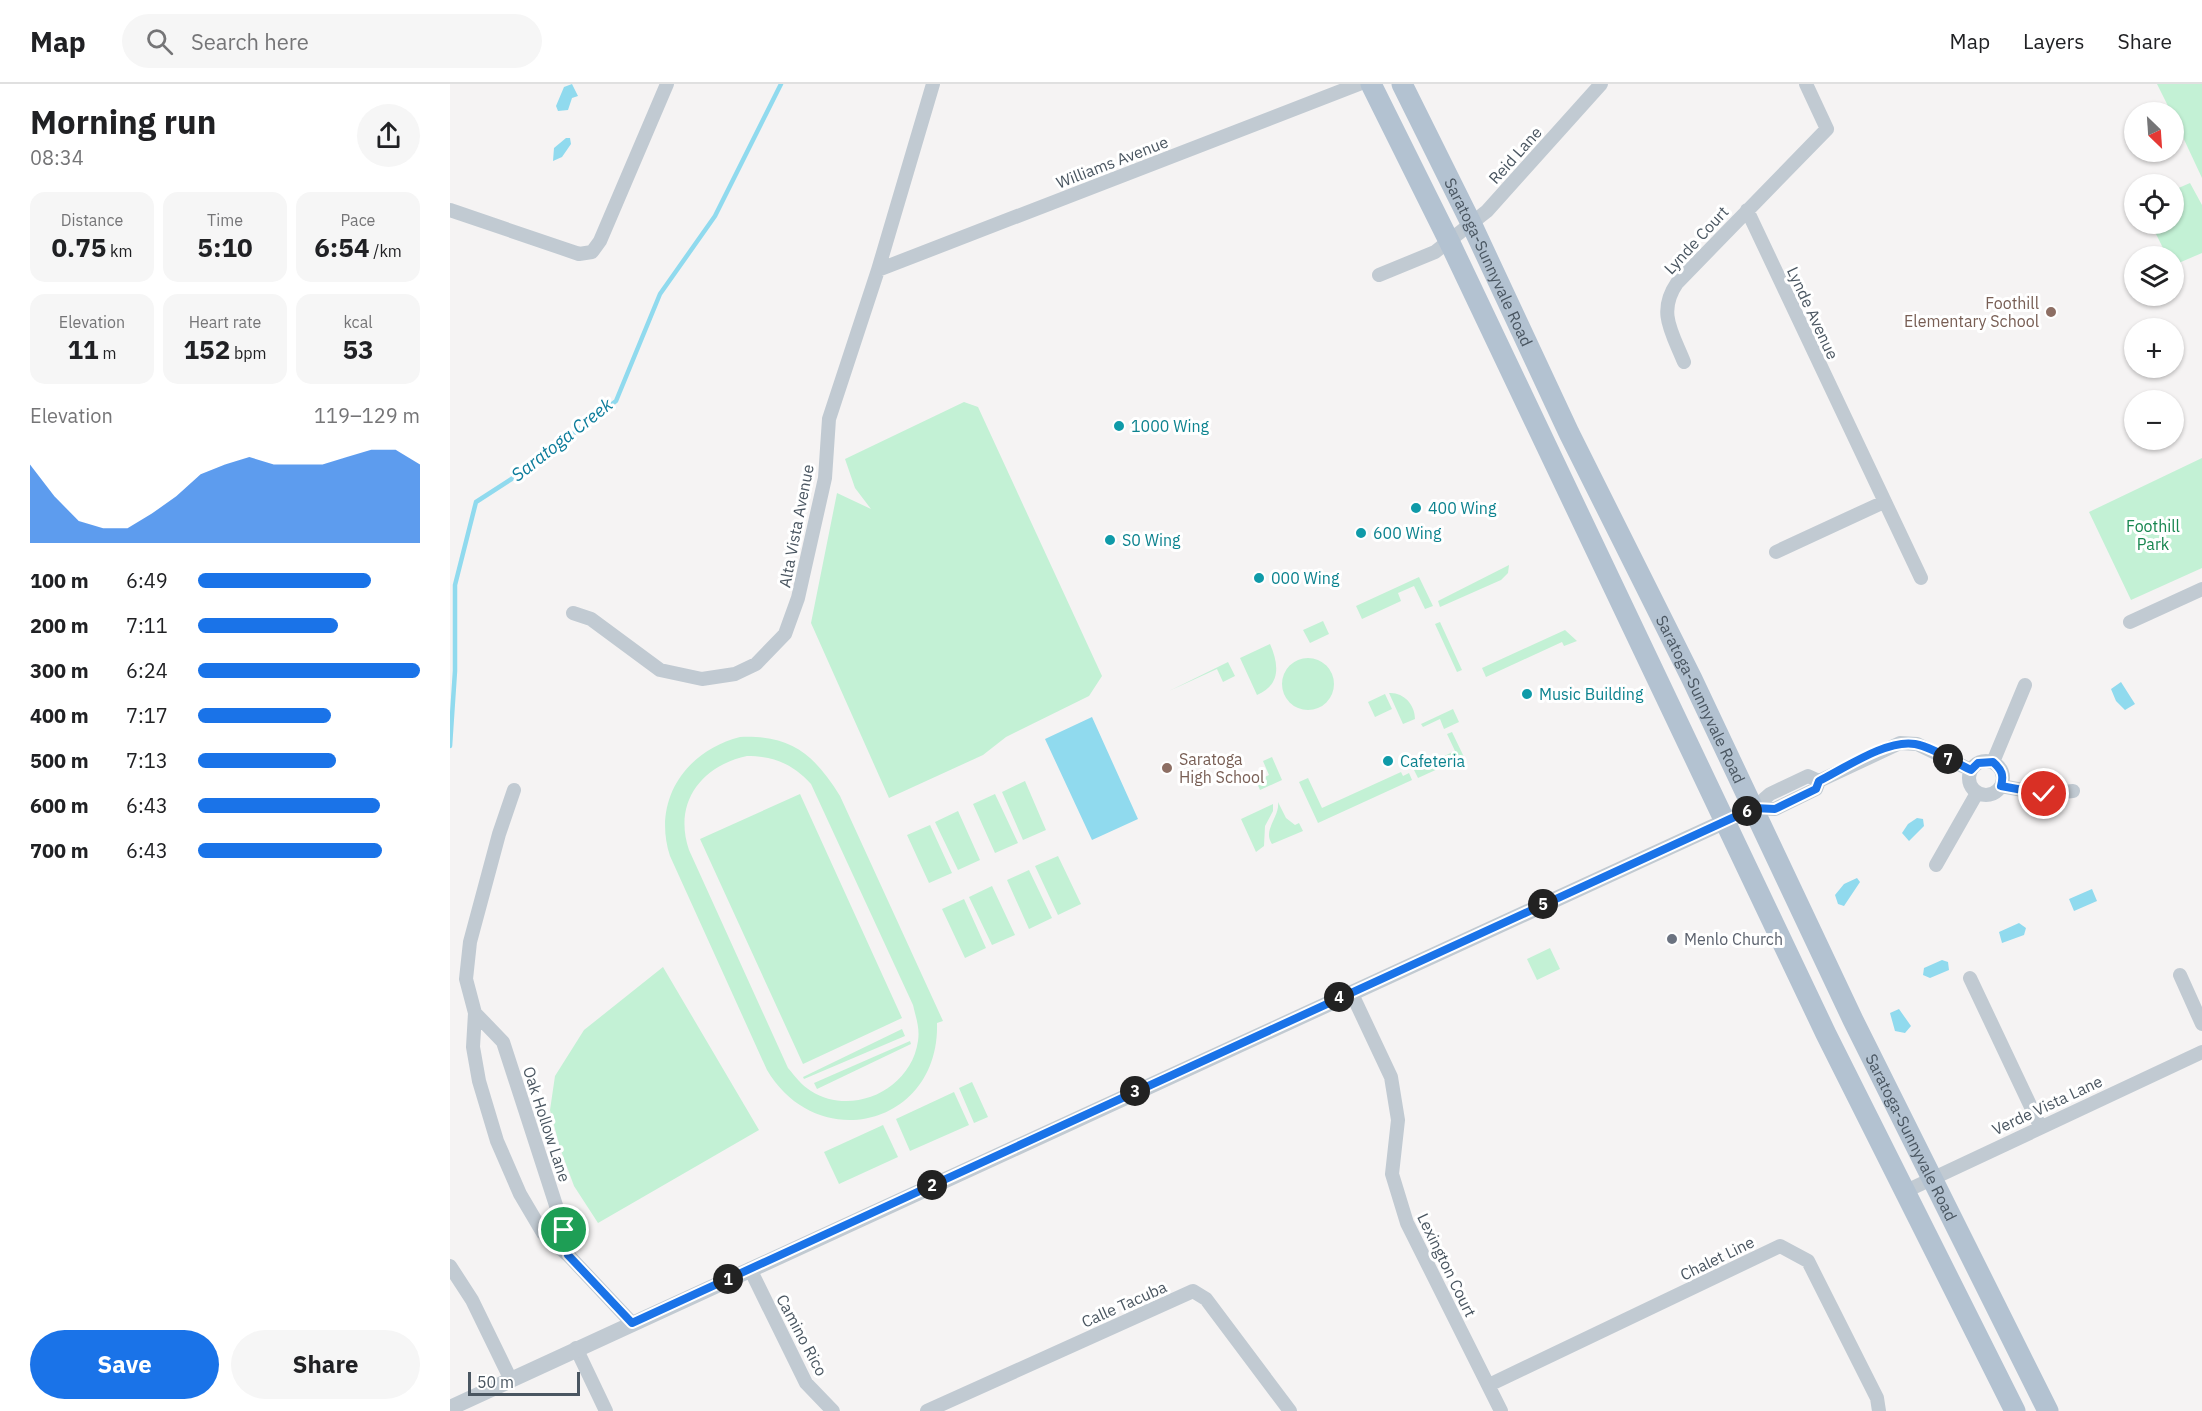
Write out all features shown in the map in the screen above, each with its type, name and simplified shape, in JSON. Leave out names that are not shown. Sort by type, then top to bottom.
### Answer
[{"type":"main road","name":"Saratoga-Sunnyvale Road","points":[[1371,84],[1449,241],[1826,1034],[2015,1411]]},
{"type":"main road","name":"Saratoga-Sunnyvale Road","points":[[1402,84],[1471,223],[1569,433],[1754,808],[1853,1020],[1933,1176],[2048,1411]]},
{"type":"street","points":[[450,210],[579,254],[592,252],[600,241],[667,84]]},
{"type":"street","name":"Alta Vista Avenue","points":[[573,613],[591,619],[660,670],[702,679],[735,674],[756,663],[785,634],[798,598],[825,478],[829,418],[878,270],[933,84]]},
{"type":"street","name":"Williams Avenue","points":[[878,270],[1359,84]]},
{"type":"street","name":"Reid Lane","points":[[1378,275],[1431,255],[1487,211],[1601,84]]},
{"type":"street","points":[[1747,210],[1827,129],[1806,84]]},
{"type":"street","name":"Lynde Court","points":[[1684,362],[1667,321],[1667,298],[1677,283],[1747,210]]},
{"type":"street","name":"Lynde Avenue","points":[[1747,210],[1921,578]]},
{"type":"street","points":[[1776,552],[1884,502]]},
{"type":"street","points":[[2130,622],[2202,589]]},
{"type":"street","points":[[1993,762],[2025,685]]},
{"type":"street","points":[[450,1408],[510,1378],[1754,808],[1775,809],[1816,789],[1819,781],[1883,748],[1900,743],[1917,744],[1971,770]]},
{"type":"street","points":[[1993,762],[2000,768],[2003,777],[2001,786],[1988,796],[1977,793],[1968,780],[1971,770],[1978,763],[1993,762]]},
{"type":"street","points":[[2001,786],[2044,794],[2073,791]]},
{"type":"street","name":"Oak Hollow Lane","points":[[514,790],[499,834],[470,942],[466,980],[475,1013],[474,1047],[479,1081],[497,1141],[520,1194],[543,1233],[568,1255],[632,1323]]},
{"type":"street","points":[[1936,865],[1977,793]]},
{"type":"street","points":[[2180,975],[2202,1024]]},
{"type":"street","points":[[1971,978],[2040,1126]]},
{"type":"street","name":"Lexington Court","points":[[1351,992],[1391,1077],[1398,1120],[1392,1174],[1407,1223],[1501,1411]]},
{"type":"street","name":"Oak Hollow Lane","points":[[475,1013],[503,1042],[564,1230],[568,1255]]},
{"type":"street","name":"Verde Vista Lane","points":[[1906,1191],[2040,1126],[2202,1053]]},
{"type":"street","name":"Chalet Line","points":[[1489,1385],[1780,1246],[1808,1261],[1877,1398],[1879,1411]]},
{"type":"street","points":[[450,1266],[472,1300],[510,1378]]},
{"type":"street","name":"Camino Rico","points":[[750,1269],[806,1383],[833,1411]]},
{"type":"street","name":"Calle Tacuba","points":[[927,1411],[1193,1291],[1206,1299],[1290,1411]]},
{"type":"street","points":[[576,1348],[606,1411]]},
{"type":"green space","points":[[2157,84],[2202,84],[2202,178],[2184,139],[2184,102],[2166,102]]},
{"type":"green space","points":[[2190,183],[2202,205],[2202,253],[2184,261],[2184,246],[2162,246],[2156,234],[2184,234],[2184,186]]},
{"type":"green space","points":[[964,402],[978,407],[1102,676],[1089,696],[1006,737],[983,755],[889,798],[811,623],[837,493],[871,509],[855,488],[845,459]]},
{"type":"green space","name":"Foothill Park","points":[[2202,458],[2202,568],[2131,600],[2089,512]]},
{"type":"green space","points":[[1509,565],[1508,573],[1501,580],[1440,607],[1438,601]]},
{"type":"green space","points":[[1419,577],[1433,606],[1425,609],[1414,586],[1398,593],[1401,601],[1362,619],[1356,606]]},
{"type":"green space","points":[[1323,621],[1329,634],[1310,643],[1303,630]]},
{"type":"green space","points":[[1440,622],[1462,670],[1457,672],[1435,624]]},
{"type":"green space","points":[[1565,630],[1577,641],[1564,646],[1562,642],[1486,677],[1482,668]]},
{"type":"green space","points":[[1270,644],[1275,659],[1276,673],[1270,686],[1257,695],[1240,658]]},
{"type":"green space","points":[[1308,658],[1322,662],[1330,670],[1334,684],[1330,698],[1322,706],[1308,710],[1294,706],[1286,698],[1282,684],[1286,670],[1294,662]]},
{"type":"green space","points":[[1228,662],[1235,676],[1223,682],[1217,669],[1169,691]]},
{"type":"green space","points":[[1389,693],[1394,693],[1407,700],[1413,708],[1415,719],[1403,724]]},
{"type":"green space","points":[[1385,694],[1392,709],[1375,717],[1368,702]]},
{"type":"green space","points":[[1453,709],[1459,722],[1444,729],[1440,719],[1423,727],[1421,724]]},
{"type":"green space","points":[[1452,732],[1464,757],[1418,778],[1414,770],[1455,751],[1447,734]]},
{"type":"green space","points":[[740,737],[773,739],[799,750],[821,769],[840,796],[943,1021],[937,1023],[933,1058],[919,1085],[898,1105],[872,1117],[844,1120],[816,1113],[789,1097],[767,1070],[670,856],[666,836],[666,816],[670,798],[678,781],[689,766],[720,744]],"holes":[[[747,756],[782,762],[797,771],[811,784],[913,1005],[918,1032],[913,1058],[904,1073],[892,1085],[861,1100],[844,1101],[827,1098],[811,1091],[788,1068],[689,850],[685,833],[685,817],[688,802],[695,789],[716,768]]]},
{"type":"green space","points":[[1272,757],[1282,780],[1260,790],[1256,781],[1269,775],[1263,761]]},
{"type":"green space","points":[[1401,772],[1403,776],[1409,773],[1412,780],[1318,823],[1299,782],[1308,778],[1322,808]]},
{"type":"green space","points":[[1025,781],[1046,830],[1023,840],[1002,792]]},
{"type":"green space","points":[[800,794],[902,1018],[803,1064],[700,839]]},
{"type":"green space","points":[[995,794],[1018,843],[995,853],[973,804]]},
{"type":"green space","points":[[1278,802],[1286,818],[1295,825],[1299,823],[1303,831],[1272,844],[1269,834]]},
{"type":"green space","points":[[1273,804],[1273,811],[1265,826],[1264,846],[1256,852],[1241,819]]},
{"type":"green space","points":[[958,811],[980,860],[958,870],[935,822]]},
{"type":"green space","points":[[930,825],[952,873],[929,883],[907,835]]},
{"type":"green space","points":[[1058,856],[1081,904],[1058,915],[1035,866]]},
{"type":"green space","points":[[1029,870],[1052,918],[1029,929],[1007,880]]},
{"type":"green space","points":[[992,886],[1015,935],[992,945],[969,897]]},
{"type":"green space","points":[[964,899],[986,948],[965,958],[942,909]]},
{"type":"green space","points":[[1550,948],[1560,969],[1537,980],[1527,959]]},
{"type":"green space","points":[[663,967],[759,1130],[598,1223],[574,1186],[560,1148],[550,1110],[555,1076],[584,1030]]},
{"type":"green space","points":[[902,1029],[905,1036],[804,1079],[803,1077]]},
{"type":"green space","points":[[910,1041],[911,1044],[817,1089],[814,1083]]},
{"type":"green space","points":[[972,1082],[988,1117],[974,1123],[959,1088]]},
{"type":"green space","points":[[954,1092],[969,1125],[910,1151],[896,1119]]},
{"type":"green space","points":[[883,1125],[898,1157],[839,1184],[824,1152]]},
{"type":"water","points":[[572,84],[578,96],[572,98],[568,110],[558,111],[556,106],[564,87]]},
{"type":"water","points":[[566,138],[570,138],[571,144],[562,157],[553,161],[554,148]]},
{"type":"water","points":[[2121,682],[2135,704],[2125,710],[2116,701],[2111,689]]},
{"type":"water","points":[[1092,717],[1138,819],[1092,840],[1045,739]]},
{"type":"water","points":[[1917,818],[1923,819],[1924,826],[1909,841],[1902,833],[1908,824]]},
{"type":"water","points":[[1857,878],[1860,882],[1844,906],[1838,904],[1835,895],[1844,884]]},
{"type":"water","points":[[2092,889],[2097,901],[2074,911],[2069,899]]},
{"type":"water","points":[[2019,923],[2026,928],[2024,935],[2002,943],[1999,932]]},
{"type":"water","points":[[1942,960],[1948,962],[1949,970],[1930,978],[1923,975],[1924,968]]},
{"type":"water","points":[[1899,1009],[1911,1026],[1905,1033],[1895,1031],[1890,1013]]},
{"type":"waterway","name":"Saratoga Creek","points":[[450,746],[455,671],[455,585],[476,502],[527,469],[616,401],[660,294],[715,216],[781,84]]},
{"type":"place","name":"Foothill Elementary School","points":[[2051,312]]},
{"type":"place","name":"1000 Wing","points":[[1119,426]]},
{"type":"place","name":"400 Wing","points":[[1416,508]]},
{"type":"place","name":"600 Wing","points":[[1361,533]]},
{"type":"place","name":"S0 Wing","points":[[1110,540]]},
{"type":"place","name":"000 Wing","points":[[1259,578]]},
{"type":"place","name":"Music Building","points":[[1527,694]]},
{"type":"place","name":"Cafeteria","points":[[1388,761]]},
{"type":"place","name":"Saratoga High School","points":[[1167,768]]},
{"type":"place","name":"Menlo Church","points":[[1672,939]]},
{"type":"route","points":[[564,1230],[568,1255],[632,1323],[1754,808],[1775,809],[1816,789],[1819,781],[1883,748],[1900,743],[1917,744],[1971,770],[1978,763],[1993,762],[2000,768],[2003,777],[2001,786],[2044,794]]}]
